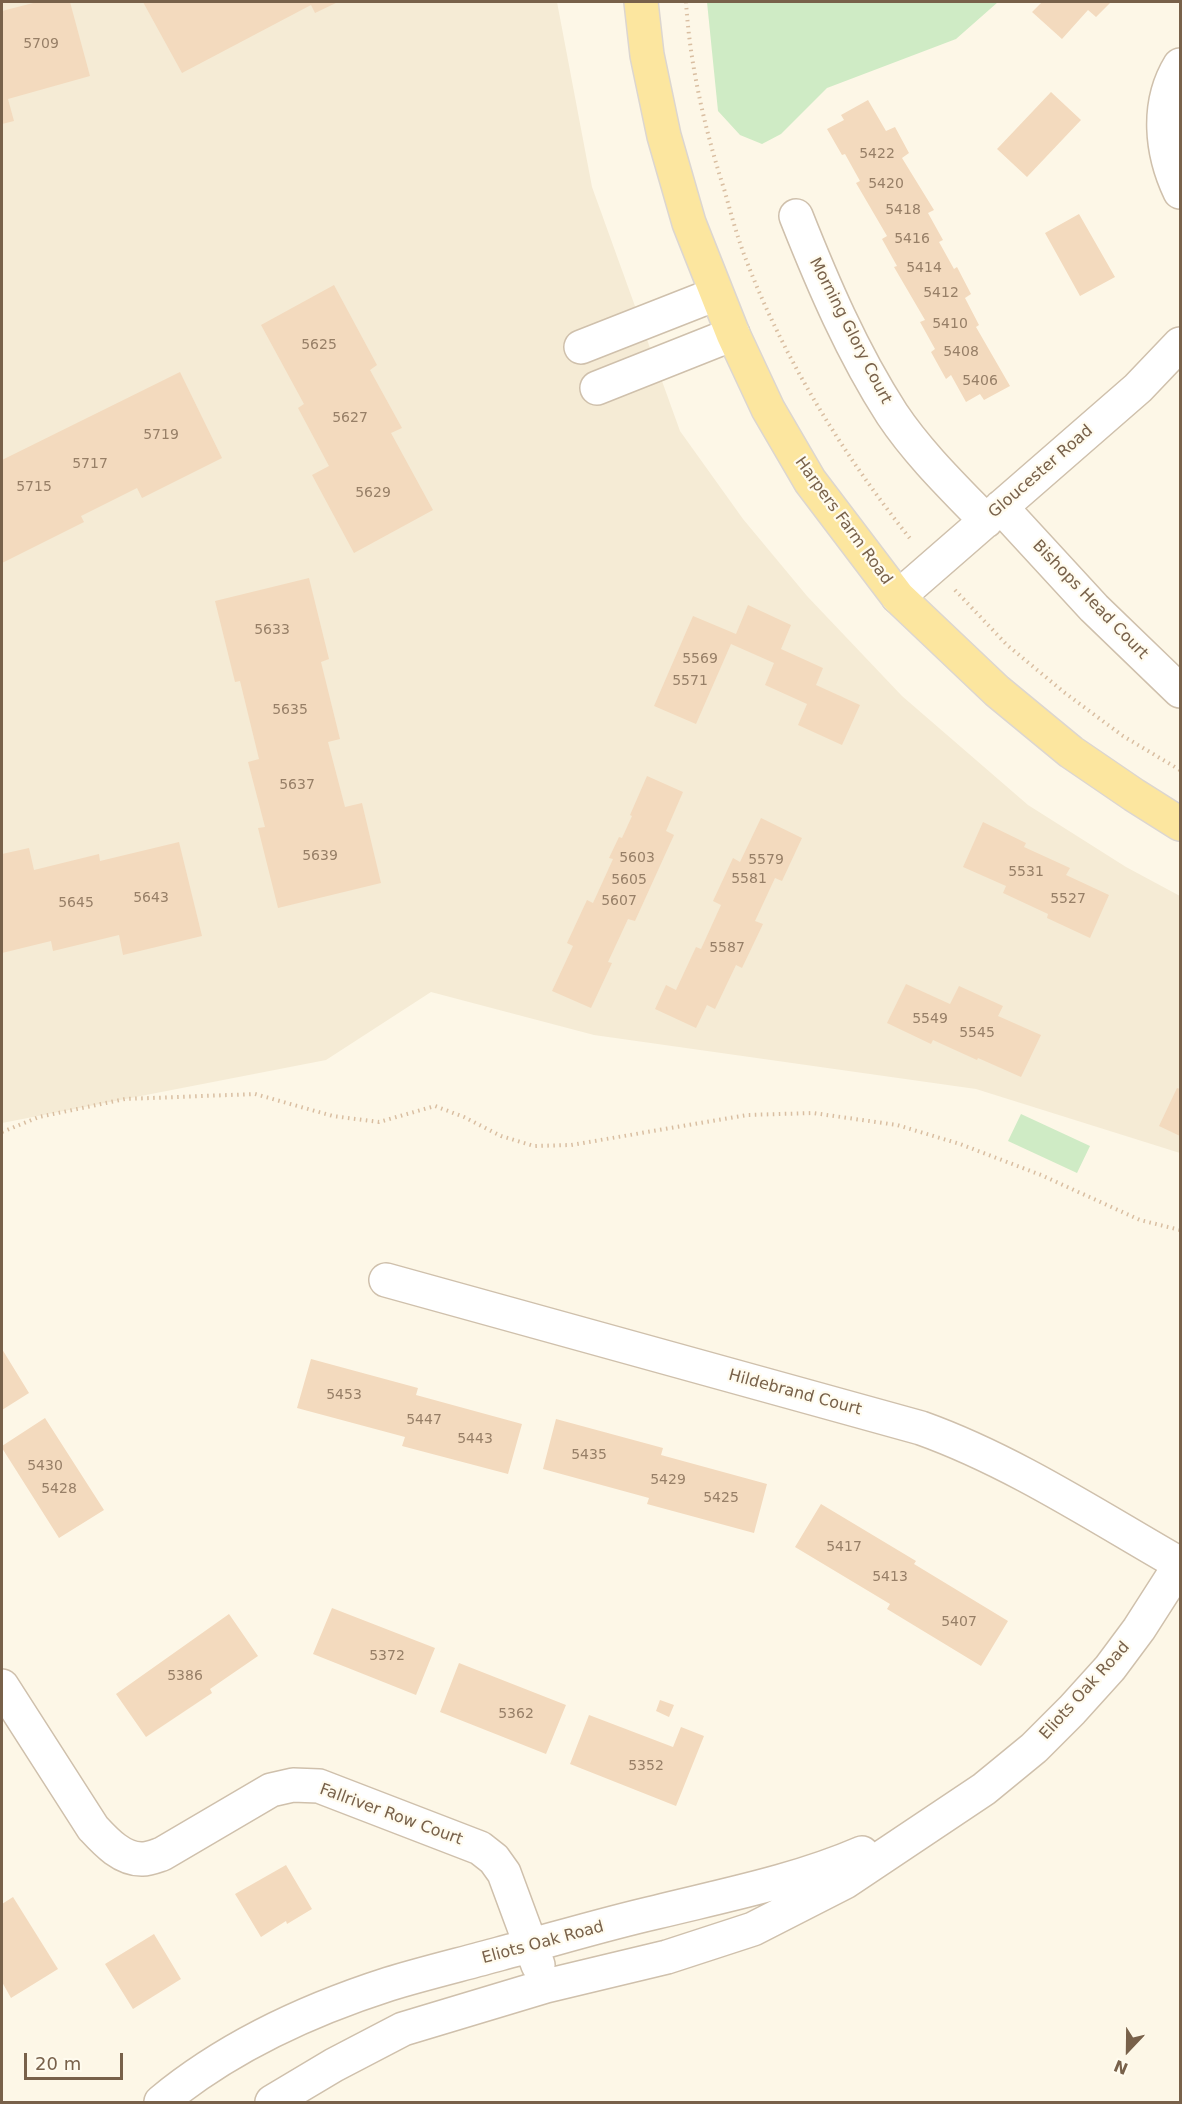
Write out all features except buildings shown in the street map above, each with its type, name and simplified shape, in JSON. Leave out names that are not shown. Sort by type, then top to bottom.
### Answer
[{"type":"main road","name":"Harpers Farm Road","points":[[641,2],[647,55],[664,136],[689,223],[716,294],[768,410],[810,481],[898,597],[997,692],[1071,752],[1180,824]]},
{"type":"street","points":[[1180,65],[1168,93],[1164,121],[1164,148],[1180,192]]},
{"type":"street","name":"Morning Glory Court","points":[[796,216],[822,282],[858,353],[893,414],[933,466],[994,514]]},
{"type":"street","points":[[581,347],[716,294]]},
{"type":"street","points":[[597,388],[733,334]]},
{"type":"street","name":"Gloucester Road","points":[[898,597],[1138,388],[1180,344]]},
{"type":"street","name":"Bishops Head Court","points":[[994,514],[1180,691]]},
{"type":"street","name":"Hildebrand Court","points":[[386,1280],[932,1432],[963,1443],[1180,1564]]},
{"type":"street","name":"Eliots Oak Road","points":[[272,2103],[334,2065],[403,2030],[546,1986],[667,1957],[753,1929],[845,1882],[984,1790],[1034,1748],[1110,1668],[1139,1629],[1180,1564]]},
{"type":"street","name":"Fallriver Row Court","points":[[2,1686],[93,1828],[110,1845],[124,1854],[142,1860],[162,1854],[271,1790],[293,1785],[319,1786],[480,1848],[494,1859],[504,1873],[546,1986]]},
{"type":"street","name":"Eliots Oak Road","points":[[161,2103],[174,2091],[242,2048],[306,2015],[390,1984],[654,1912],[735,1894],[836,1864],[940,1818]]},
{"type":"path","points":[[2,1132],[39,1118],[125,1099],[255,1094],[333,1116],[379,1122],[435,1106],[464,1117],[501,1136],[534,1146],[571,1146],[747,1115],[813,1113],[897,1125],[960,1144],[1041,1175],[1140,1220],[1180,1230]]},
{"type":"shaded area","points":[[2,2],[557,2],[592,187],[680,431],[743,519],[807,596],[902,696],[1028,805],[1126,867],[1180,896],[1180,1153],[976,1089],[594,1035],[431,992],[326,1060],[2,1123]]},
{"type":"green space","points":[[707,2],[998,2],[956,39],[827,88],[781,134],[762,144],[740,135],[718,111]]},
{"type":"green space","points":[[1021,1114],[1090,1146],[1077,1173],[1008,1141]]}]
